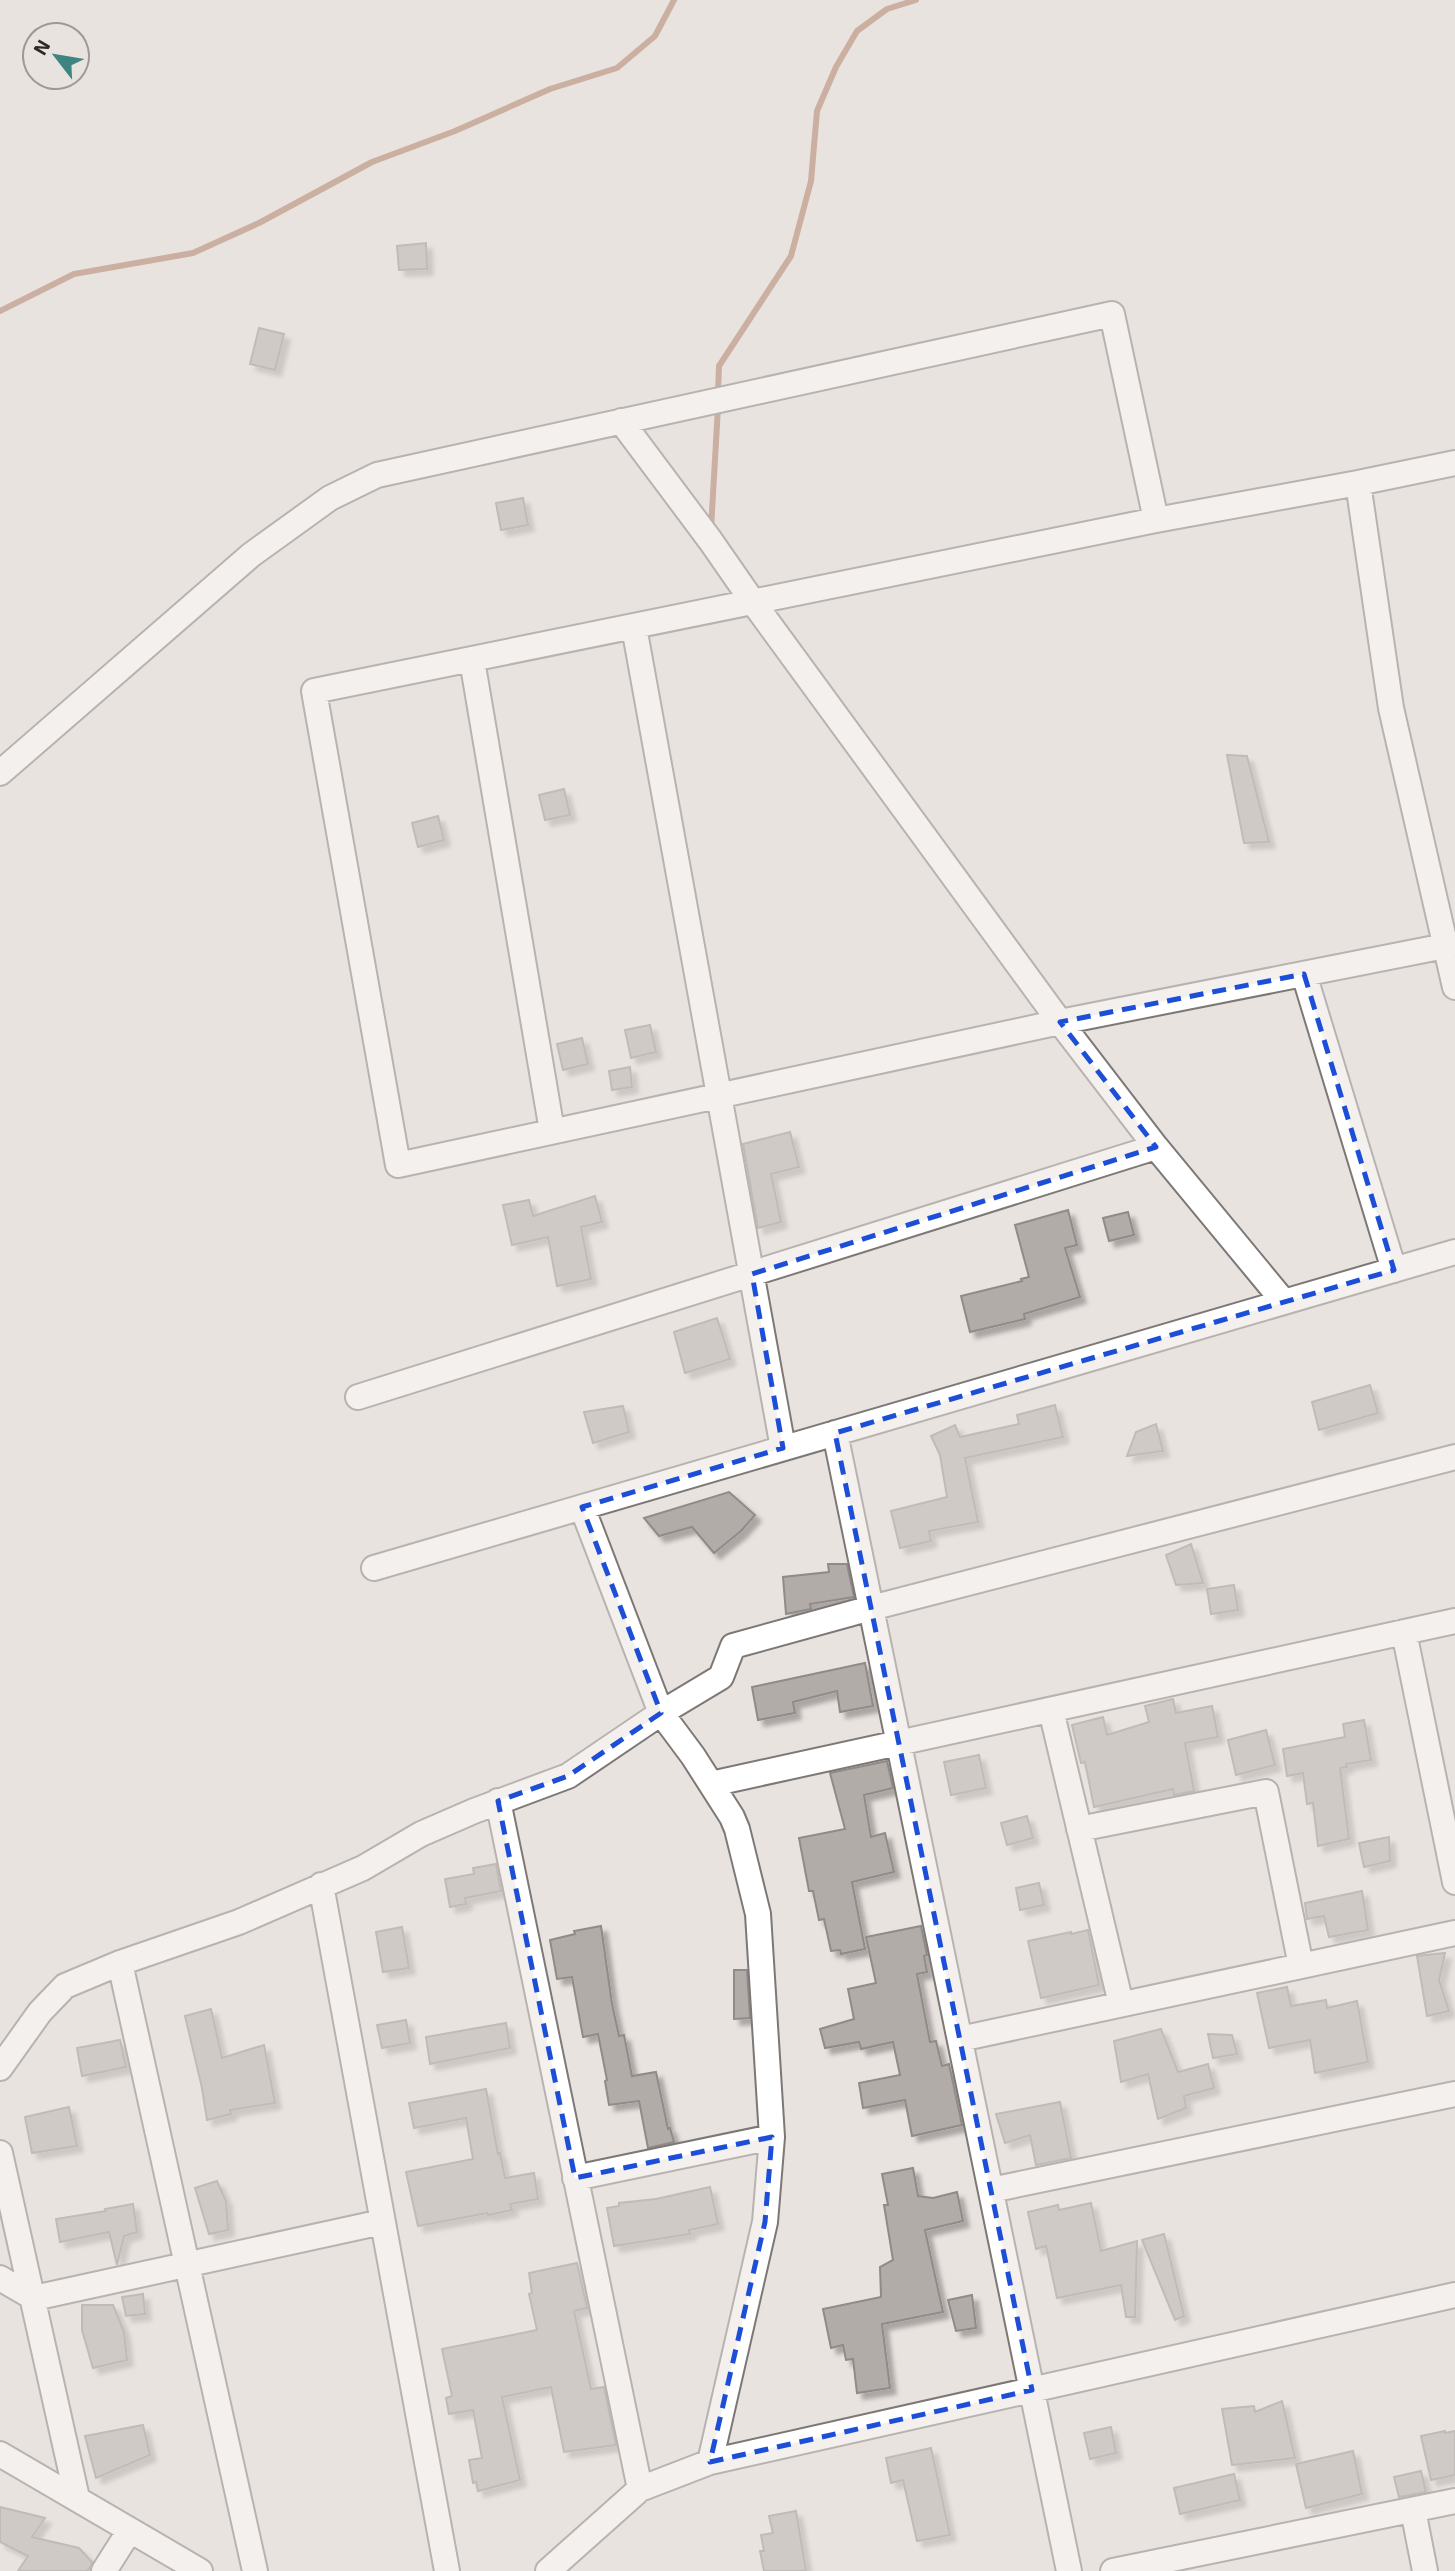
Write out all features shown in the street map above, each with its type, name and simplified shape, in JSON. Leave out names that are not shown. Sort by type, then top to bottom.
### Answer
[{"type":"street","points":[[0,773],[251,555],[330,498],[377,475],[621,421],[1112,314],[1156,520]]},
{"type":"street","points":[[621,421],[1060,1022],[1156,1147],[1284,1302]]},
{"type":"street","points":[[1450,945],[1060,1022],[398,1165],[314,691],[1156,520],[1455,463]]},
{"type":"street","points":[[1358,483],[1391,708],[1450,945],[1455,986]]},
{"type":"street","points":[[634,627],[783,1448]]},
{"type":"street","points":[[472,660],[552,1131]]},
{"type":"street","points":[[1304,974],[1394,1269]]},
{"type":"street","points":[[358,1397],[1156,1147]]},
{"type":"street","points":[[374,1568],[1455,1252]]},
{"type":"street","points":[[835,1433],[1069,2571]]},
{"type":"street","points":[[0,2068],[56,1993],[77,1980],[239,1922],[363,1868],[421,1834],[498,1801],[568,1776],[660,1713],[721,1677],[733,1646],[1455,1457]]},
{"type":"street","points":[[582,1507],[660,1713],[711,1784],[737,1829],[758,1914],[772,2137],[765,2222],[710,2462]]},
{"type":"street","points":[[711,1784],[1455,1621]]},
{"type":"street","points":[[1404,1632],[1455,1882]]},
{"type":"street","points":[[1051,1710],[1121,2004]]},
{"type":"street","points":[[1079,1829],[1266,1792],[1301,1966]]},
{"type":"street","points":[[498,1801],[640,2489]]},
{"type":"street","points":[[321,1885],[443,2571]]},
{"type":"street","points":[[960,2039],[1455,1933]]},
{"type":"street","points":[[120,1963],[255,2571]]},
{"type":"street","points":[[991,2190],[1455,2094]]},
{"type":"street","points":[[575,2178],[772,2137]]},
{"type":"street","points":[[0,2153],[76,2498]]},
{"type":"street","points":[[0,2278],[34,2298],[382,2222]]},
{"type":"street","points":[[548,2571],[640,2489],[710,2462],[1455,2295]]},
{"type":"street","points":[[0,2454],[200,2571]]},
{"type":"street","points":[[1113,2571],[1455,2501]]},
{"type":"street","points":[[1413,2510],[1425,2571]]},
{"type":"street","points":[[104,2571],[130,2530]]},
{"type":"highlighted area","points":[[1304,974],[1394,1270],[835,1433],[1032,2390],[710,2462],[765,2222],[772,2137],[575,2178],[498,1801],[568,1776],[661,1713],[582,1507],[783,1448],[752,1274],[1156,1147],[1060,1022]]},
{"type":"building","points":[[426,243],[427,269],[399,270],[397,246]]},
{"type":"building","points":[[259,328],[284,334],[275,370],[250,364]]},
{"type":"building","points":[[523,498],[528,525],[501,530],[496,503]]},
{"type":"building","points":[[1227,755],[1247,756],[1269,842],[1244,843]]},
{"type":"building","points":[[564,789],[570,815],[545,820],[539,795]]},
{"type":"building","points":[[438,816],[444,840],[418,847],[412,823]]},
{"type":"building","points":[[650,1025],[656,1052],[631,1058],[625,1030]]},
{"type":"building","points":[[582,1038],[588,1064],[563,1070],[557,1044]]},
{"type":"building","points":[[630,1067],[632,1087],[612,1090],[609,1071]]},
{"type":"building","points":[[790,1132],[799,1167],[771,1174],[781,1222],[758,1228],[743,1144]]},
{"type":"building","points":[[595,1196],[602,1222],[581,1227],[591,1279],[557,1286],[548,1237],[512,1245],[503,1205],[529,1200],[533,1216]]},
{"type":"building","points":[[1068,1210],[1077,1245],[1065,1248],[1080,1297],[1024,1314],[1025,1319],[970,1332],[961,1296],[1029,1277],[1015,1225]]},
{"type":"building","points":[[1128,1212],[1134,1235],[1109,1241],[1103,1218]]},
{"type":"building","points":[[717,1318],[730,1359],[685,1373],[674,1332]]},
{"type":"building","points":[[1370,1385],[1378,1413],[1319,1430],[1312,1402]]},
{"type":"building","points":[[1055,1405],[1063,1437],[965,1458],[978,1522],[929,1531],[931,1541],[900,1548],[891,1511],[947,1497],[940,1455],[931,1436],[955,1425],[960,1437],[1019,1424],[1017,1415]]},
{"type":"building","points":[[623,1406],[629,1432],[593,1443],[584,1412]]},
{"type":"building","points":[[1156,1424],[1163,1451],[1127,1456],[1136,1432]]},
{"type":"building","points":[[729,1492],[755,1515],[741,1531],[714,1553],[692,1527],[659,1536],[644,1518]]},
{"type":"building","points":[[1191,1544],[1203,1583],[1176,1585],[1166,1555]]},
{"type":"building","points":[[828,1564],[847,1564],[854,1597],[810,1604],[811,1609],[786,1614],[783,1577],[829,1572]]},
{"type":"building","points":[[1234,1585],[1238,1610],[1211,1614],[1207,1589]]},
{"type":"building","points":[[865,1663],[873,1706],[840,1712],[837,1691],[793,1702],[795,1713],[758,1720],[752,1687]]},
{"type":"building","points":[[1173,1699],[1176,1713],[1212,1706],[1218,1737],[1185,1743],[1194,1791],[1174,1795],[1173,1789],[1094,1807],[1085,1762],[1081,1763],[1072,1725],[1103,1717],[1107,1735],[1149,1722],[1145,1706]]},
{"type":"building","points":[[1364,1720],[1371,1760],[1346,1764],[1347,1767],[1340,1768],[1349,1839],[1318,1846],[1313,1803],[1307,1804],[1303,1773],[1287,1776],[1283,1749],[1345,1737],[1343,1724]]},
{"type":"building","points":[[1266,1730],[1275,1765],[1236,1775],[1228,1740]]},
{"type":"building","points":[[979,1755],[986,1788],[951,1795],[944,1762]]},
{"type":"building","points":[[887,1761],[893,1788],[864,1795],[871,1837],[885,1833],[894,1872],[852,1882],[865,1949],[841,1954],[840,1950],[831,1951],[824,1919],[819,1920],[813,1891],[809,1891],[799,1838],[845,1829],[830,1773]]},
{"type":"building","points":[[1027,1816],[1033,1838],[1007,1845],[1001,1823]]},
{"type":"building","points":[[1389,1837],[1390,1861],[1364,1867],[1359,1843]]},
{"type":"building","points":[[496,1864],[501,1891],[465,1898],[466,1904],[450,1907],[445,1879],[474,1874],[473,1868]]},
{"type":"building","points":[[1039,1883],[1044,1905],[1020,1910],[1016,1888]]},
{"type":"building","points":[[1362,1891],[1368,1930],[1329,1937],[1324,1916],[1307,1919],[1305,1903]]},
{"type":"building","points":[[601,1926],[612,2004],[619,2036],[624,2035],[632,2076],[656,2072],[668,2129],[670,2128],[674,2142],[648,2148],[639,2101],[609,2105],[598,2034],[583,2037],[572,1977],[557,1979],[550,1940],[575,1934],[574,1931]]},
{"type":"building","points":[[921,1926],[927,1955],[924,1956],[927,1972],[917,1974],[930,2042],[936,2041],[942,2066],[949,2064],[962,2125],[912,2136],[905,2100],[863,2108],[859,2083],[900,2075],[893,2042],[861,2049],[859,2042],[825,2048],[820,2029],[854,2019],[848,1989],[876,1983],[866,1937]]},
{"type":"building","points":[[402,1927],[409,1968],[383,1972],[376,1932]]},
{"type":"building","points":[[1088,1930],[1099,1985],[1041,1998],[1028,1941]]},
{"type":"building","points":[[1445,1953],[1439,1980],[1449,2011],[1427,2016],[1417,1956]]},
{"type":"building","points":[[734,1970],[747,1970],[750,2018],[734,2019]]},
{"type":"building","points":[[1287,1987],[1291,2006],[1326,2000],[1327,2008],[1357,2001],[1368,2062],[1315,2073],[1310,2040],[1269,2048],[1257,1993]]},
{"type":"building","points":[[211,2009],[222,2058],[264,2045],[275,2103],[230,2110],[231,2114],[207,2120],[185,2016]]},
{"type":"building","points":[[406,2020],[410,2043],[382,2048],[377,2025]]},
{"type":"building","points":[[506,2023],[510,2048],[430,2064],[426,2037]]},
{"type":"building","points":[[1161,2029],[1178,2072],[1208,2064],[1214,2088],[1184,2096],[1186,2108],[1158,2119],[1148,2074],[1121,2082],[1114,2041]]},
{"type":"building","points":[[1208,2034],[1232,2035],[1237,2054],[1213,2058]]},
{"type":"building","points":[[120,2040],[126,2067],[82,2076],[77,2048]]},
{"type":"building","points":[[486,2089],[505,2178],[534,2173],[538,2199],[510,2204],[512,2210],[418,2226],[406,2172],[473,2159],[466,2118],[414,2128],[409,2103]]},
{"type":"building","points":[[1060,2102],[1071,2158],[1036,2165],[1030,2135],[1005,2143],[996,2114]]},
{"type":"building","points":[[69,2107],[77,2146],[32,2153],[25,2117]]},
{"type":"building","points":[[913,2168],[918,2196],[933,2198],[957,2192],[963,2221],[925,2230],[943,2312],[882,2324],[890,2388],[857,2393],[853,2359],[846,2360],[843,2345],[831,2348],[823,2309],[881,2297],[880,2267],[893,2260],[882,2174]]},
{"type":"building","points":[[217,2181],[226,2201],[228,2230],[209,2234],[195,2188]]},
{"type":"building","points":[[710,2187],[718,2224],[689,2230],[690,2234],[614,2246],[607,2208],[619,2206],[619,2203],[656,2199]]},
{"type":"building","points":[[1091,2203],[1101,2251],[1137,2241],[1135,2317],[1126,2317],[1121,2285],[1057,2298],[1046,2246],[1036,2249],[1028,2212],[1058,2205],[1059,2210]]},
{"type":"building","points":[[133,2204],[137,2232],[124,2236],[117,2265],[109,2232],[60,2242],[56,2219]]},
{"type":"building","points":[[1164,2234],[1184,2316],[1175,2320],[1142,2240]]},
{"type":"building","points":[[577,2263],[587,2308],[574,2311],[591,2389],[604,2387],[616,2445],[564,2452],[551,2387],[502,2397],[520,2480],[478,2491],[476,2482],[473,2483],[469,2460],[482,2458],[473,2410],[449,2414],[446,2398],[452,2396],[442,2349],[537,2330],[529,2294],[532,2293],[529,2273]]},
{"type":"building","points":[[143,2294],[145,2314],[126,2316],[122,2297]]},
{"type":"building","points":[[972,2295],[976,2328],[956,2331],[948,2300]]},
{"type":"building","points":[[82,2305],[113,2305],[124,2332],[127,2360],[93,2368],[82,2330]]},
{"type":"building","points":[[1282,2401],[1295,2458],[1232,2465],[1222,2409],[1254,2406],[1255,2412]]},
{"type":"building","points":[[143,2425],[150,2455],[96,2478],[85,2436]]},
{"type":"building","points":[[1111,2427],[1116,2453],[1090,2459],[1084,2433]]},
{"type":"building","points":[[1455,2431],[1455,2475],[1431,2480],[1421,2436]]},
{"type":"building","points":[[931,2448],[950,2535],[917,2541],[903,2480],[891,2483],[886,2458]]},
{"type":"building","points":[[1353,2451],[1362,2494],[1306,2508],[1296,2464]]},
{"type":"building","points":[[1421,2471],[1426,2492],[1399,2497],[1394,2477]]},
{"type":"building","points":[[1234,2474],[1240,2500],[1180,2514],[1174,2488]]},
{"type":"building","points":[[0,2507],[45,2518],[32,2537],[79,2548],[92,2562],[91,2566],[87,2571],[18,2571],[28,2556],[0,2542]]},
{"type":"building","points":[[796,2511],[806,2571],[764,2571],[760,2551],[764,2551],[761,2535],[773,2533],[769,2516]]},
{"type":"waterway","points":[[0,311],[74,274],[193,253],[259,223],[372,162],[455,131],[550,89],[617,68],[655,36],[674,0]]},
{"type":"waterway","points":[[718,393],[719,366],[791,256],[811,181],[817,111],[836,67],[857,31],[887,9],[916,0]]},
{"type":"waterway","points":[[711,529],[718,407]]}]
